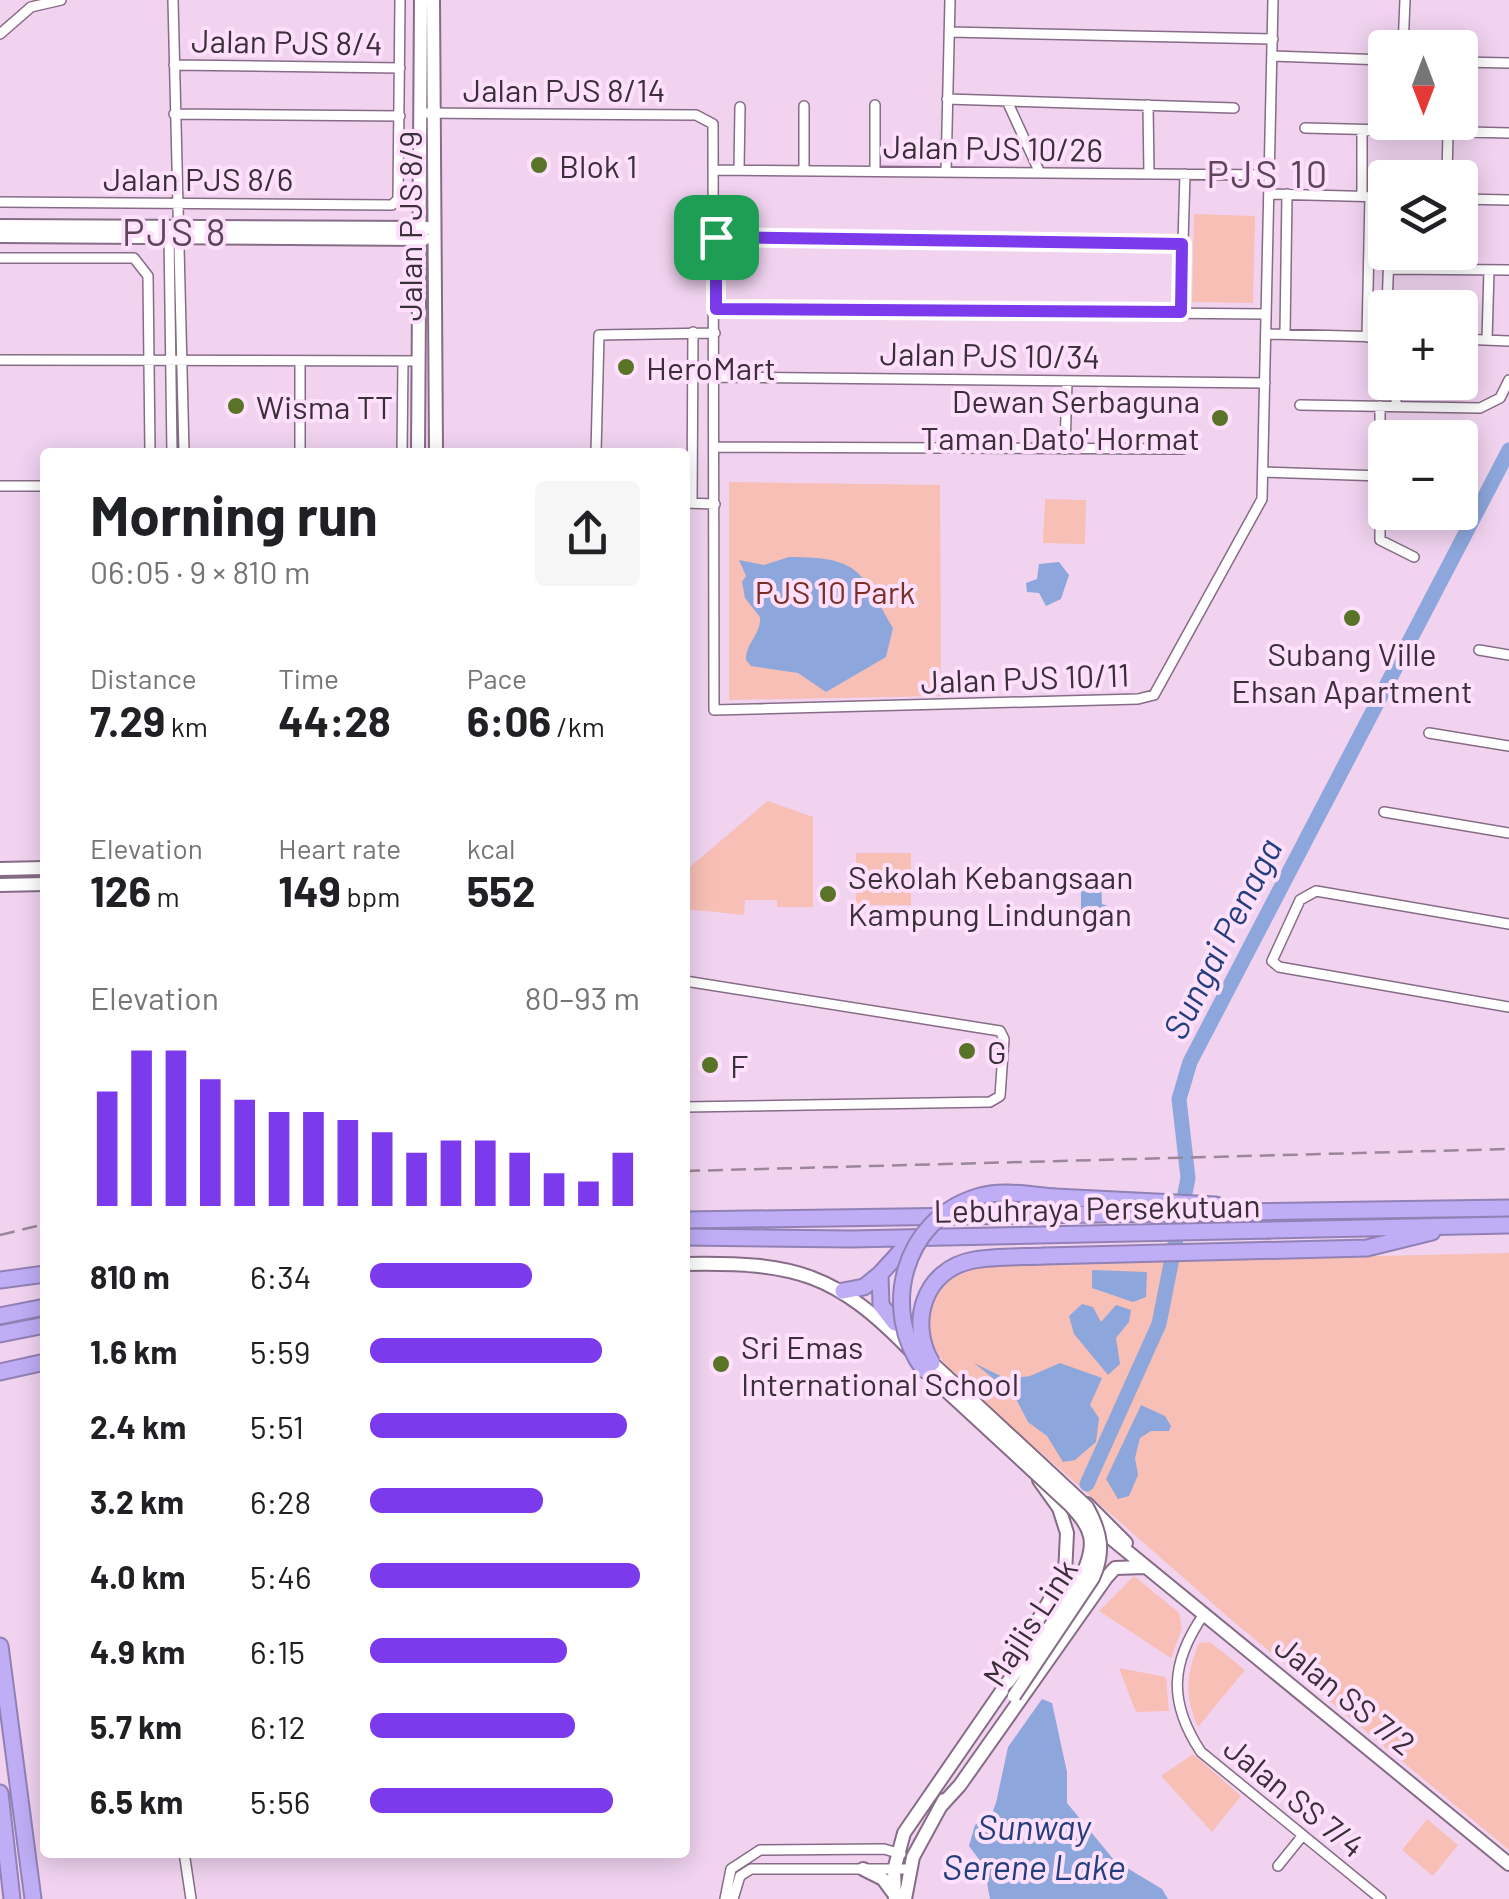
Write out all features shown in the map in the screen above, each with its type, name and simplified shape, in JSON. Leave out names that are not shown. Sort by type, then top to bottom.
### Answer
[{"type":"highway","points":[[928,1367],[903,1330],[900,1296],[913,1251],[925,1232],[950,1210],[980,1196],[1010,1193],[1201,1204],[1244,1214]]},
{"type":"highway","name":"Lebuhraya Persekutuan","points":[[690,1220],[1509,1208]]},
{"type":"highway","name":"Lebuhraya Persekutuan","points":[[690,1236],[1218,1234],[1509,1225]]},
{"type":"highway","points":[[928,1367],[920,1335],[921,1308],[940,1277],[966,1262],[1385,1247],[1450,1226]]},
{"type":"highway","points":[[843,1291],[859,1290],[880,1274],[913,1238]]},
{"type":"highway","points":[[880,1274],[881,1305],[895,1323]]},
{"type":"highway","points":[[0,1280],[40,1275]]},
{"type":"highway","points":[[0,1316],[40,1307]]},
{"type":"highway","points":[[0,1334],[40,1326]]},
{"type":"highway","points":[[1,1372],[40,1363]]},
{"type":"highway","points":[[0,1646],[29,1899]]},
{"type":"highway","points":[[0,1716],[12,1899]]},
{"type":"highway","points":[[0,1794],[29,1899]]},
{"type":"highway","points":[[0,1876],[3,1899]]},
{"type":"street","points":[[0,34],[31,6],[61,0]]},
{"type":"street","points":[[172,448],[169,360],[174,223],[173,0]]},
{"type":"street","points":[[174,114],[400,116],[400,0]]},
{"type":"street","name":"Jalan PJS 8/9","points":[[418,448],[422,0]]},
{"type":"street","name":"Jalan PJS 8/9","points":[[434,0],[436,448]]},
{"type":"street","points":[[946,172],[950,0]]},
{"type":"street","name":"Jalan PJS 10/11","points":[[715,504],[714,710],[980,706],[1154,695],[1261,504],[1274,0]]},
{"type":"street","points":[[1404,30],[1405,0]]},
{"type":"street","points":[[949,32],[1272,39]]},
{"type":"street","points":[[1272,56],[1368,59]]},
{"type":"street","points":[[1478,63],[1509,64]]},
{"type":"street","name":"Jalan PJS 8/4","points":[[174,65],[400,68]]},
{"type":"street","points":[[400,86],[420,85]]},
{"type":"street","points":[[947,99],[1234,108]]},
{"type":"street","points":[[1006,101],[1040,173]]},
{"type":"street","points":[[875,105],[875,171]]},
{"type":"street","points":[[739,170],[740,106]]},
{"type":"street","points":[[804,106],[804,170]]},
{"type":"street","points":[[1148,106],[1149,174]]},
{"type":"street","name":"Jalan PJS 8/14","points":[[421,113],[696,115],[707,119],[716,134],[716,170]]},
{"type":"street","name":"Jalan PJS 8/6","points":[[0,202],[174,223],[396,203],[400,116]]},
{"type":"street","points":[[1305,128],[1368,130]]},
{"type":"street","points":[[1266,334],[1367,337],[1362,130]]},
{"type":"street","points":[[1478,133],[1509,134]]},
{"type":"street","points":[[690,503],[715,504],[716,170]]},
{"type":"street","name":"Jalan PJS 10/26","points":[[716,170],[1270,175]]},
{"type":"street","points":[[1181,312],[1185,174]]},
{"type":"street","points":[[1269,194],[1366,196]]},
{"type":"street","points":[[1285,334],[1288,194]]},
{"type":"street","points":[[1478,199],[1509,200]]},
{"type":"street","points":[[0,236],[174,223]]},
{"type":"street","points":[[174,223],[184,448]]},
{"type":"street","points":[[0,226],[174,223],[437,233]]},
{"type":"street","points":[[716,237],[1182,244]]},
{"type":"street","points":[[0,258],[134,258],[148,276],[150,448]]},
{"type":"street","points":[[1478,270],[1509,270]]},
{"type":"street","points":[[1487,340],[1489,270]]},
{"type":"street","points":[[716,309],[1266,314]]},
{"type":"street","points":[[690,469],[694,332]]},
{"type":"street","points":[[596,448],[599,335],[716,332]]},
{"type":"street","points":[[1478,340],[1509,341]]},
{"type":"street","points":[[0,360],[149,364],[169,360],[419,361]]},
{"type":"street","points":[[300,361],[300,448]]},
{"type":"street","points":[[402,448],[403,361]]},
{"type":"street","name":"Jalan PJS 10/34","points":[[715,377],[1265,382]]},
{"type":"street","points":[[1300,404],[1492,405],[1509,380]]},
{"type":"street","points":[[1065,449],[1066,381]]},
{"type":"street","points":[[1396,400],[1396,406]]},
{"type":"street","points":[[1380,406],[1380,420]]},
{"type":"street","points":[[715,446],[1184,450]]},
{"type":"street","points":[[1263,472],[1368,476]]},
{"type":"street","points":[[0,486],[40,486]]},
{"type":"street","points":[[1380,530],[1380,540],[1414,557]]},
{"type":"street","points":[[1478,650],[1509,655]]},
{"type":"street","points":[[1429,732],[1509,746]]},
{"type":"street","points":[[1384,812],[1509,834]]},
{"type":"street","points":[[0,869],[40,868]]},
{"type":"street","points":[[0,885],[40,884]]},
{"type":"street","points":[[1509,924],[1316,890],[1306,893],[1280,937],[1272,961],[1278,966],[1509,1007]]},
{"type":"street","points":[[690,982],[992,1026],[1004,1039],[1000,1096],[990,1102],[690,1107]]},
{"type":"street","name":"Jalan SS 7/2","points":[[690,1264],[796,1270],[821,1277],[843,1291],[1026,1462],[1148,1568],[1509,1864]]},
{"type":"street","name":"Jalan SS 7/2","points":[[895,1323],[1112,1528],[1148,1568]]},
{"type":"street","name":"Majlis Link","points":[[900,1897],[894,1870],[912,1819],[1080,1580],[1091,1556],[1086,1523],[928,1367]]},
{"type":"street","name":"Majlis Link","points":[[900,1897],[940,1807],[1100,1562],[1097,1525],[1087,1507],[928,1367]]},
{"type":"street","points":[[1026,1462],[1058,1508],[1067,1533],[1065,1574]]},
{"type":"street","points":[[1008,1682],[1020,1651],[1065,1574],[1081,1559],[1098,1565],[1096,1587],[1087,1604]]},
{"type":"street","points":[[940,1807],[960,1785],[1115,1568],[1148,1568]]},
{"type":"street","name":"Jalan SS 7/4","points":[[1204,1614],[1179,1664],[1179,1712],[1201,1752],[1381,1899]]},
{"type":"street","points":[[1278,1866],[1303,1835]]},
{"type":"street","points":[[725,1899],[732,1869],[760,1850],[868,1849],[897,1854],[912,1863]]},
{"type":"street","points":[[185,1858],[191,1899]]},
{"type":"street","points":[[733,1899],[740,1876],[751,1869],[894,1870],[912,1863]]},
{"type":"street","points":[[864,1869],[883,1879],[900,1897]]},
{"type":"street","points":[[1356,1899],[1366,1887]]},
{"type":"green space","points":[[1194,214],[1255,216],[1253,303],[1192,302]]},
{"type":"green space","name":"PJS 10 Park","points":[[729,482],[940,485],[941,696],[729,700]]},
{"type":"green space","points":[[1045,499],[1086,500],[1085,544],[1043,543]]},
{"type":"green space","points":[[768,801],[813,817],[813,907],[777,907],[777,900],[745,900],[744,915],[690,910],[690,867]]},
{"type":"green space","points":[[856,853],[911,853],[911,905],[856,905]]},
{"type":"green space","points":[[1509,1253],[1509,1850],[1228,1617],[955,1377],[940,1357],[927,1321],[929,1305],[950,1280],[993,1265]]},
{"type":"green space","points":[[1134,1576],[1179,1613],[1182,1628],[1171,1658],[1099,1611]]},
{"type":"green space","points":[[1210,1642],[1245,1670],[1198,1727],[1190,1705],[1189,1675],[1199,1643]]},
{"type":"green space","points":[[1119,1668],[1166,1677],[1169,1711],[1136,1712]]},
{"type":"green space","points":[[1193,1754],[1241,1796],[1212,1832],[1161,1776]]},
{"type":"green space","points":[[1427,1819],[1458,1845],[1433,1876],[1402,1850]]},
{"type":"water","points":[[789,557],[832,560],[857,572],[893,628],[886,657],[826,692],[798,673],[751,666],[746,660],[760,617],[745,598],[742,582],[746,576],[739,560],[764,565]]},
{"type":"water","points":[[1059,562],[1069,575],[1061,599],[1046,606],[1039,593],[1027,592],[1026,583],[1037,579],[1039,564]]},
{"type":"water","points":[[1101,880],[1102,904],[1119,910],[1125,928],[1081,928],[1081,881]]},
{"type":"water","points":[[1092,1270],[1147,1272],[1146,1297],[1133,1302],[1092,1288]]},
{"type":"water","points":[[1082,1304],[1093,1307],[1101,1322],[1116,1305],[1131,1310],[1129,1322],[1116,1338],[1120,1364],[1108,1375],[1074,1334],[1069,1316]]},
{"type":"water","points":[[974,1363],[1007,1379],[1030,1376],[1060,1363],[1102,1378],[1090,1405],[1099,1418],[1096,1442],[1075,1460],[1063,1462],[1047,1436],[1028,1422],[1014,1395]]},
{"type":"water","points":[[1141,1405],[1165,1416],[1171,1426],[1169,1431],[1151,1431],[1140,1438],[1135,1458],[1138,1475],[1129,1496],[1118,1499],[1106,1479]]},
{"type":"water","name":"Sunway Serene Lake","points":[[1042,1699],[1052,1703],[1067,1772],[1067,1803],[1114,1860],[1162,1889],[1168,1899],[990,1899],[984,1866],[969,1846],[975,1825],[992,1813],[996,1803],[1008,1747]]},
{"type":"waterway","name":"Sungai Penaga","points":[[1087,1484],[1159,1324],[1188,1178],[1179,1099],[1190,1062],[1509,450]]},
{"type":"railway","points":[[690,1171],[1509,1149]]},
{"type":"railway","points":[[0,1235],[40,1225]]},
{"type":"place","name":"Blok 1","points":[[539,165]]},
{"type":"place","name":"HeroMart","points":[[626,367]]},
{"type":"place","name":"Wisma TT","points":[[236,406]]},
{"type":"place","name":"Dewan Serbaguna Taman Dato' Hormat","points":[[1220,418]]},
{"type":"place","name":"Subang Ville Ehsan Apartment","points":[[1352,618]]},
{"type":"place","name":"Sekolah Kebangsaan Kampung Lindungan","points":[[828,894]]},
{"type":"place","name":"G","points":[[967,1051]]},
{"type":"place","name":"F","points":[[710,1065]]},
{"type":"place","name":"Sri Emas International School","points":[[721,1364]]},
{"type":"district","name":"PJS 10","points":[[1268,173]]},
{"type":"district","name":"PJS 8","points":[[175,231]]},
{"type":"route","points":[[716,237],[1182,244],[1181,312],[716,309],[716,237]]}]
